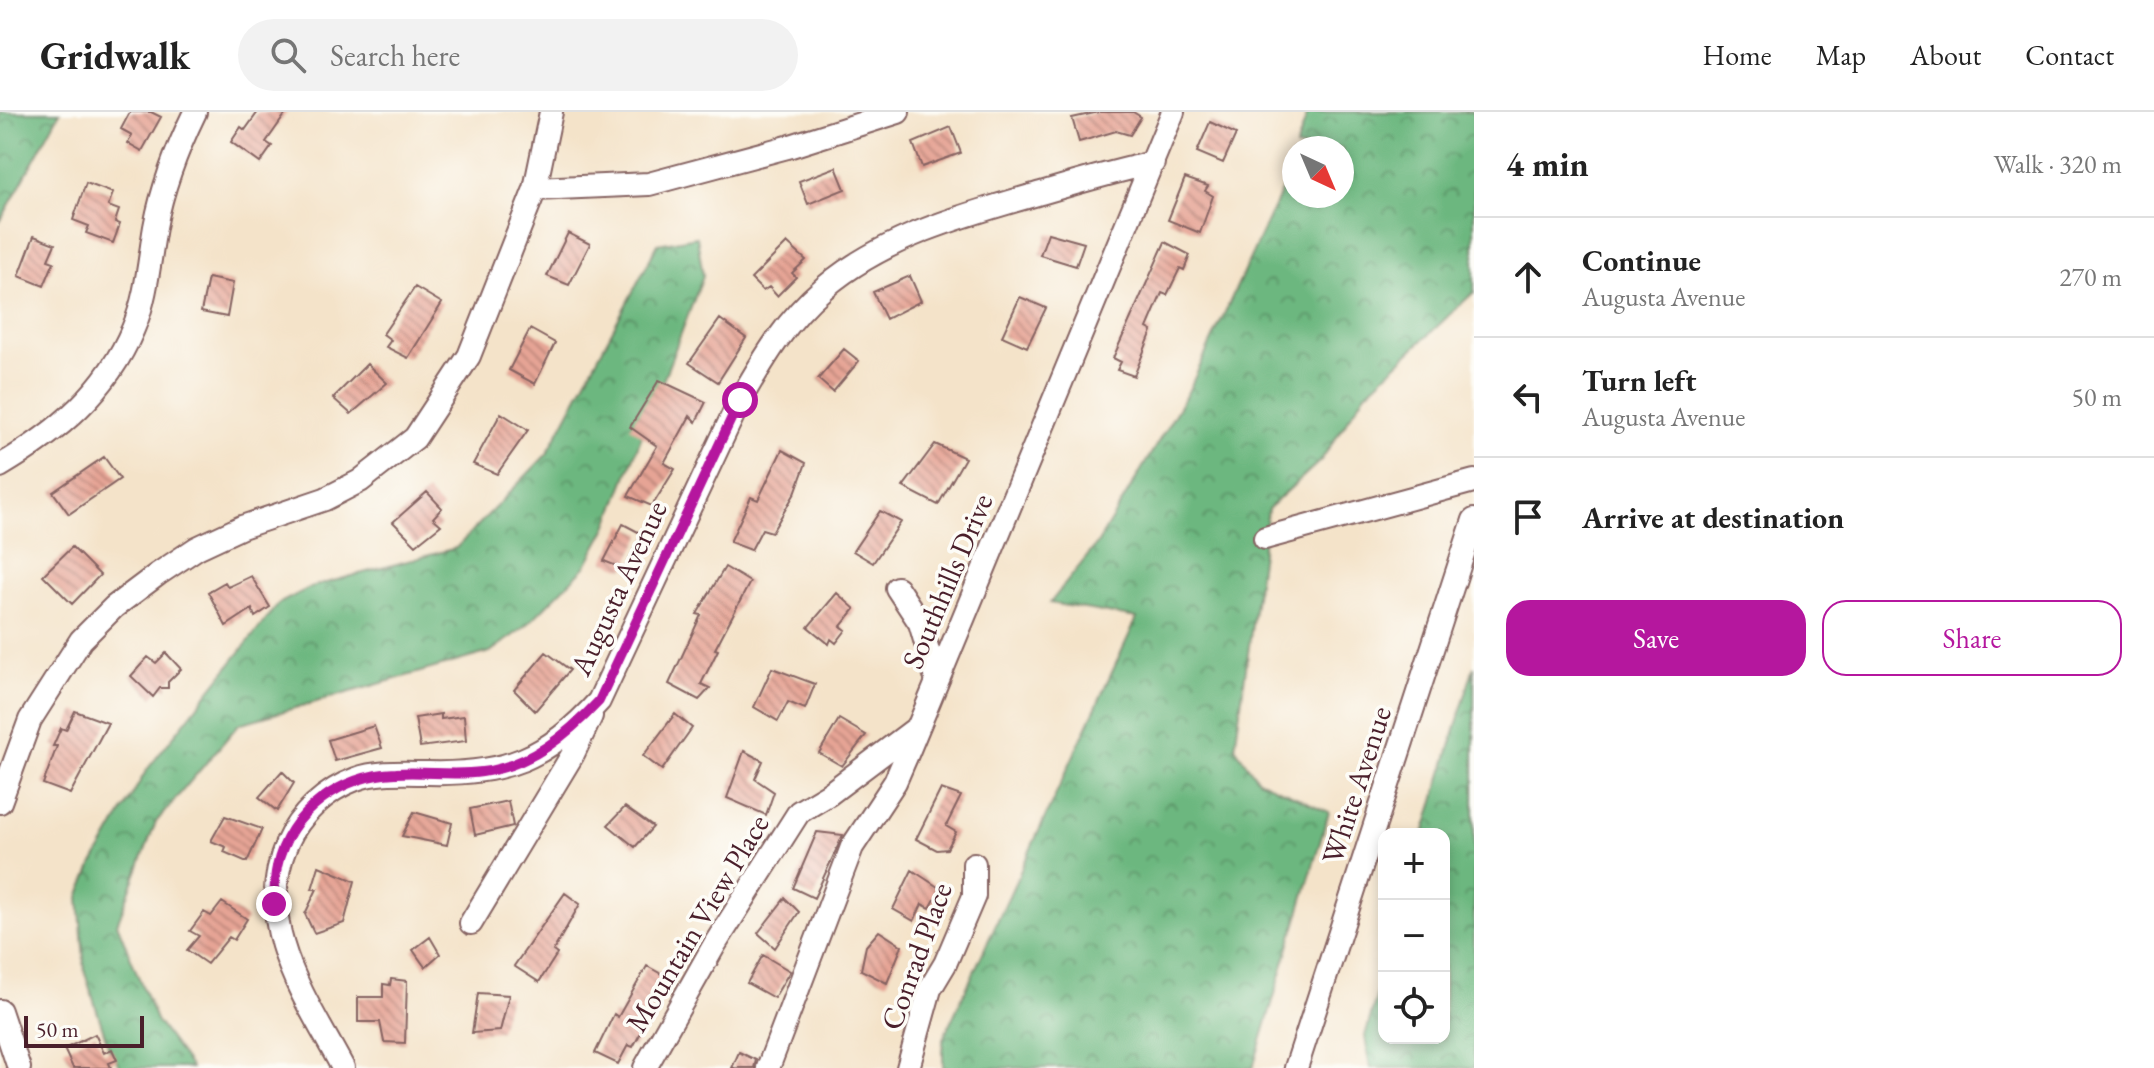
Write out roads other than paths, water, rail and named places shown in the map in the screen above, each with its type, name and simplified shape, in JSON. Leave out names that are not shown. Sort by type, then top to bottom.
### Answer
[{"type":"street","points":[[0,466],[61,426],[88,400],[115,365],[135,326],[147,280],[156,223],[195,112]]},
{"type":"street","points":[[0,802],[37,708],[81,640],[114,607],[197,548],[242,527],[325,499],[372,472],[415,438],[469,356],[535,189],[551,112]]},
{"type":"street","points":[[535,189],[649,184],[791,146],[898,112]]},
{"type":"street","name":"Southhills Drive","points":[[768,1068],[852,847],[895,782],[1173,112]]},
{"type":"street","name":"Augusta Avenue","points":[[343,1068],[281,946],[274,904],[277,866],[294,825],[319,800],[356,778],[395,773],[484,772],[524,760],[557,742],[599,701],[740,400],[766,354],[792,318],[825,286],[871,256],[919,233],[1008,202],[1153,163]]},
{"type":"street","points":[[1265,538],[1474,481]]},
{"type":"street","name":"White Avenue","points":[[1296,1068],[1474,520]]},
{"type":"street","points":[[897,588],[920,623],[937,682]]},
{"type":"street","points":[[471,923],[573,754],[599,701]]},
{"type":"street","name":"Mountain View Place","points":[[645,1068],[715,944],[799,812],[829,794],[919,727]]},
{"type":"street","name":"Conrad Place","points":[[908,1068],[930,989],[945,964],[974,896],[974,864]]},
{"type":"street","points":[[0,1011],[19,1068]]}]
